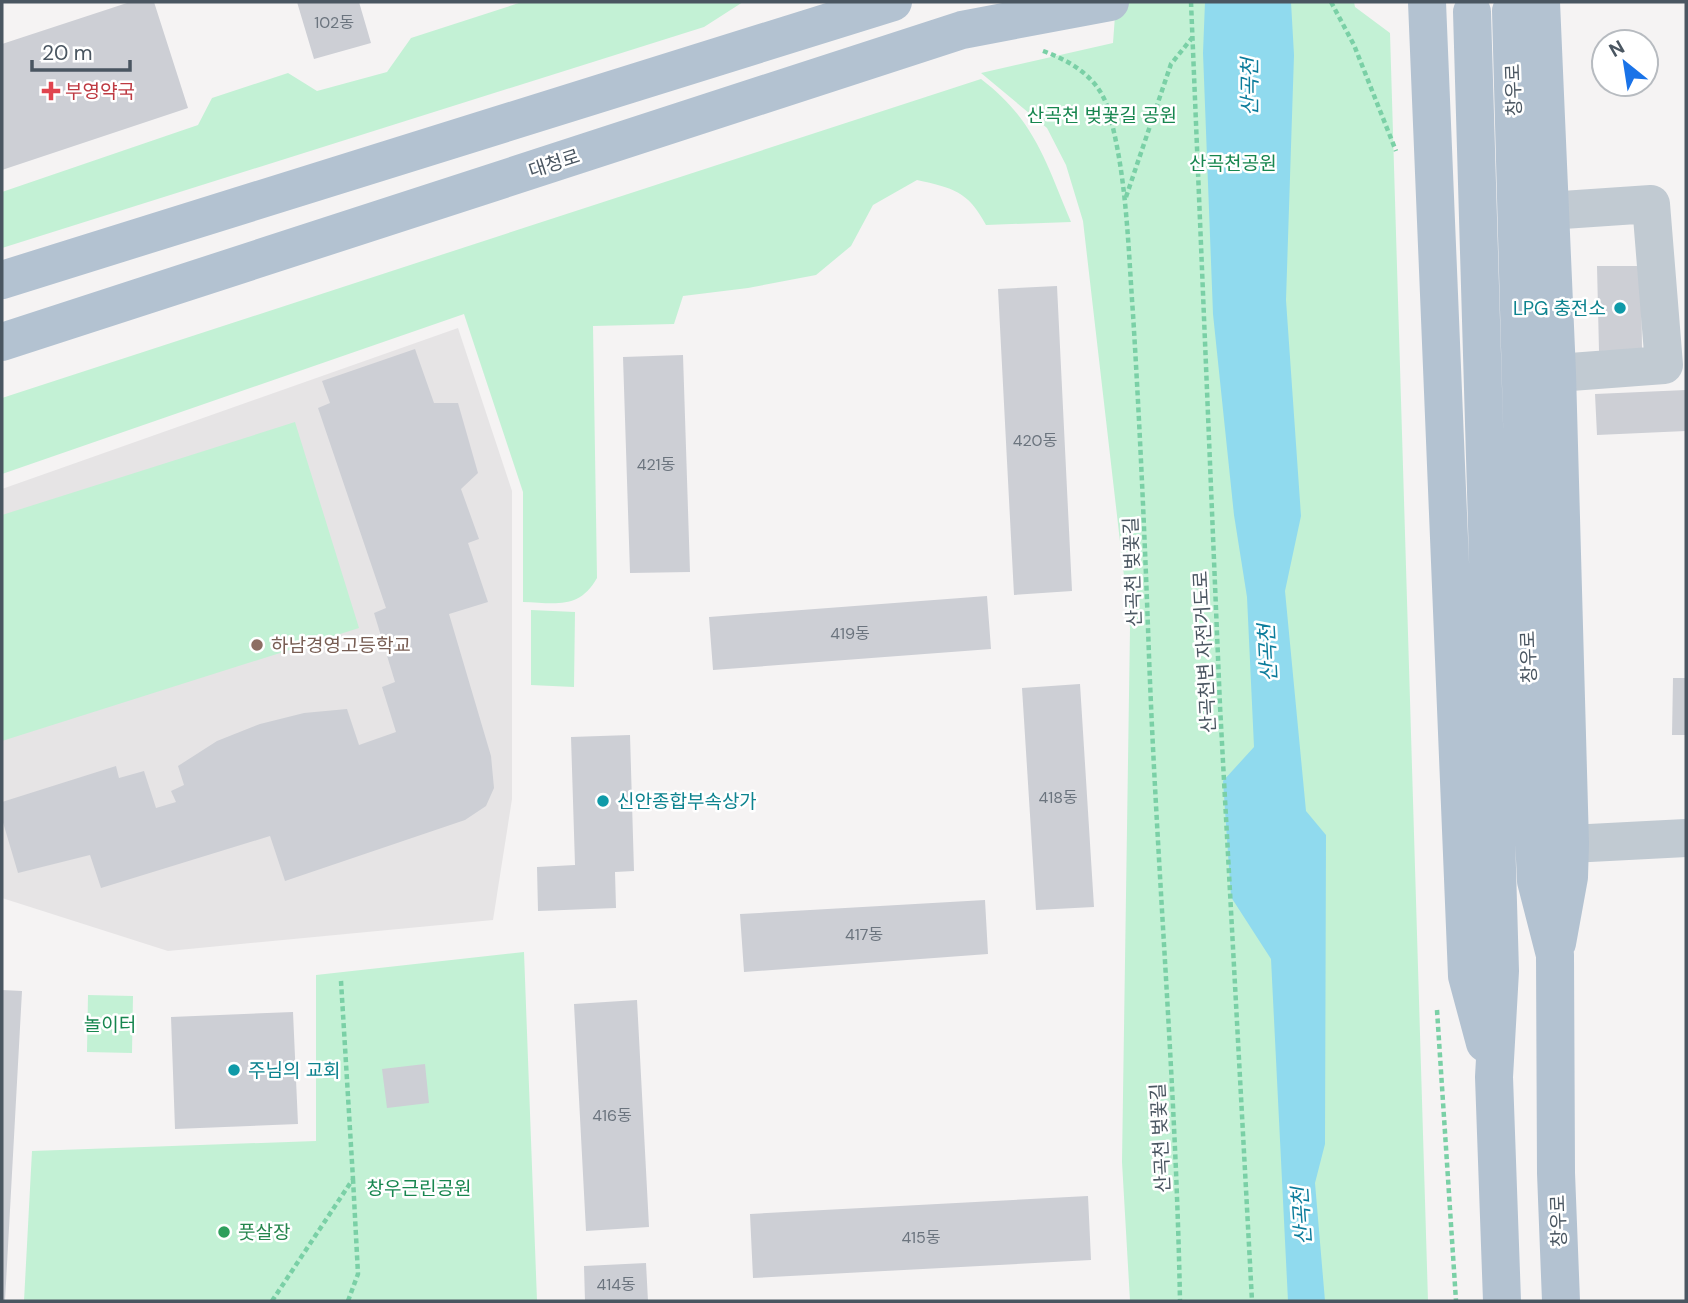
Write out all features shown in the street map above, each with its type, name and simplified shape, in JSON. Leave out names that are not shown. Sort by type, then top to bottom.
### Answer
[{"type":"main road","points":[[2,280],[851,8],[893,2]]},
{"type":"main road","name":"대청로","points":[[2,342],[962,30],[1110,2]]},
{"type":"main road","points":[[1427,2],[1467,976],[1494,1077]]},
{"type":"main road","points":[[1526,6],[1548,211],[1557,373],[1570,844],[1569,877],[1555,955]]},
{"type":"main road","name":"창우로","points":[[1526,6],[1535,868],[1555,955],[1556,1174],[1561,1301]]},
{"type":"main road","points":[[851,8],[869,61]]},
{"type":"main road","name":"창우로","points":[[1472,12],[1500,971],[1494,1077],[1502,1301]]},
{"type":"street","points":[[1548,211],[1651,204],[1664,365],[1557,373]]},
{"type":"street","points":[[1570,844],[1686,838]]},
{"type":"path","name":"산곡천변 자전거도로","points":[[1191,2],[1220,706],[1252,1301]]},
{"type":"path","points":[[1331,2],[1354,45],[1397,154]]},
{"type":"path","points":[[1125,200],[1171,64],[1192,37]]},
{"type":"path","name":"산곡천 벚꽃길","points":[[1033,48],[1068,60],[1092,81],[1108,106],[1125,200],[1142,453],[1156,842],[1178,1218],[1180,1301]]},
{"type":"path","points":[[341,981],[358,1274],[348,1301]]},
{"type":"path","points":[[272,1301],[353,1179]]},
{"type":"shaded area","name":"하남경영고등학교","points":[[458,328],[512,491],[512,799],[493,920],[168,951],[2,898],[2,489]]},
{"type":"green space","points":[[522,2],[743,2],[704,27],[2,248],[2,192],[198,125],[212,98],[288,73],[317,91],[387,72],[411,38]]},
{"type":"green space","name":"산곡천공원","points":[[1116,2],[1354,2],[1355,7],[1390,33],[1428,1301],[1130,1301],[1122,1162],[1130,628],[1083,221],[1066,165],[1047,128],[981,73],[1113,43]]},
{"type":"green space","points":[[981,79],[999,94],[1027,127],[1046,162],[1071,222],[986,225],[966,198],[950,189],[917,180],[873,205],[851,246],[816,275],[748,288],[683,296],[674,324],[593,326],[597,578],[590,588],[574,600],[556,603],[523,602],[523,492],[464,314],[2,474],[2,398]]},
{"type":"green space","points":[[295,422],[359,628],[2,741],[2,515]]},
{"type":"green space","points":[[531,610],[575,612],[574,687],[531,685]]},
{"type":"green space","name":"창우근린공원","points":[[524,952],[537,1301],[24,1301],[32,1151],[316,1141],[316,975]]},
{"type":"green space","name":"놀이터","points":[[88,995],[133,996],[132,1053],[87,1052]]},
{"type":"water","name":"산곡천","points":[[1205,2],[1291,2],[1294,55],[1286,300],[1301,516],[1285,591],[1306,811],[1326,835],[1325,1144],[1315,1183],[1325,1301],[1288,1301],[1271,959],[1231,897],[1223,781],[1254,747],[1247,597],[1234,515],[1213,314],[1203,53]]},
{"type":"building","points":[[130,2],[154,2],[188,108],[2,170],[2,44]]},
{"type":"building","points":[[297,2],[359,2],[371,43],[314,59]]},
{"type":"building","name":"LPG 충전소","points":[[1597,266],[1641,266],[1642,350],[1599,351]]},
{"type":"building","points":[[1057,286],[1072,591],[1014,595],[998,289]]},
{"type":"building","points":[[415,349],[434,403],[458,403],[478,473],[461,489],[479,539],[468,543],[488,602],[449,614],[491,756],[494,788],[486,806],[465,820],[285,881],[270,836],[101,888],[90,855],[18,873],[2,819],[2,802],[116,766],[119,778],[144,771],[156,808],[176,802],[171,791],[184,785],[178,766],[217,741],[260,724],[304,713],[347,709],[359,745],[396,732],[382,687],[395,682],[374,613],[386,608],[318,408],[330,403],[322,381]]},
{"type":"building","points":[[683,355],[690,572],[630,573],[623,357]]},
{"type":"building","points":[[1686,390],[1686,431],[1597,435],[1595,394]]},
{"type":"building","points":[[987,596],[991,649],[713,670],[709,617]]},
{"type":"building","points":[[1673,678],[1686,678],[1686,735],[1672,735]]},
{"type":"building","points":[[1080,684],[1094,907],[1036,910],[1022,688]]},
{"type":"building","name":"신안종합부속상가","points":[[630,735],[634,871],[615,872],[616,908],[538,911],[537,867],[575,865],[571,737]]},
{"type":"building","points":[[985,900],[988,954],[744,972],[740,914]]},
{"type":"building","points":[[2,990],[22,991],[5,1301],[2,1301]]},
{"type":"building","points":[[637,1000],[649,1227],[586,1231],[574,1004]]},
{"type":"building","name":"주님의 교회","points":[[293,1012],[298,1124],[175,1129],[171,1017]]},
{"type":"building","points":[[425,1064],[429,1103],[387,1108],[382,1069]]},
{"type":"building","points":[[1088,1196],[1091,1260],[753,1278],[750,1214]]},
{"type":"building","points":[[646,1263],[648,1301],[585,1301],[584,1266]]},
{"type":"place","name":"부영약국","points":[[51,91]]},
{"type":"place","name":"LPG 충전소","points":[[1620,308]]},
{"type":"place","name":"하남경영고등학교","points":[[257,645]]},
{"type":"place","name":"신안종합부속상가","points":[[603,801]]},
{"type":"place","name":"주님의 교회","points":[[234,1070]]},
{"type":"place","name":"풋살장","points":[[224,1232]]},
{"type":"park label","name":"산곡천 벚꽃길 공원","points":[[1102,115]]}]
